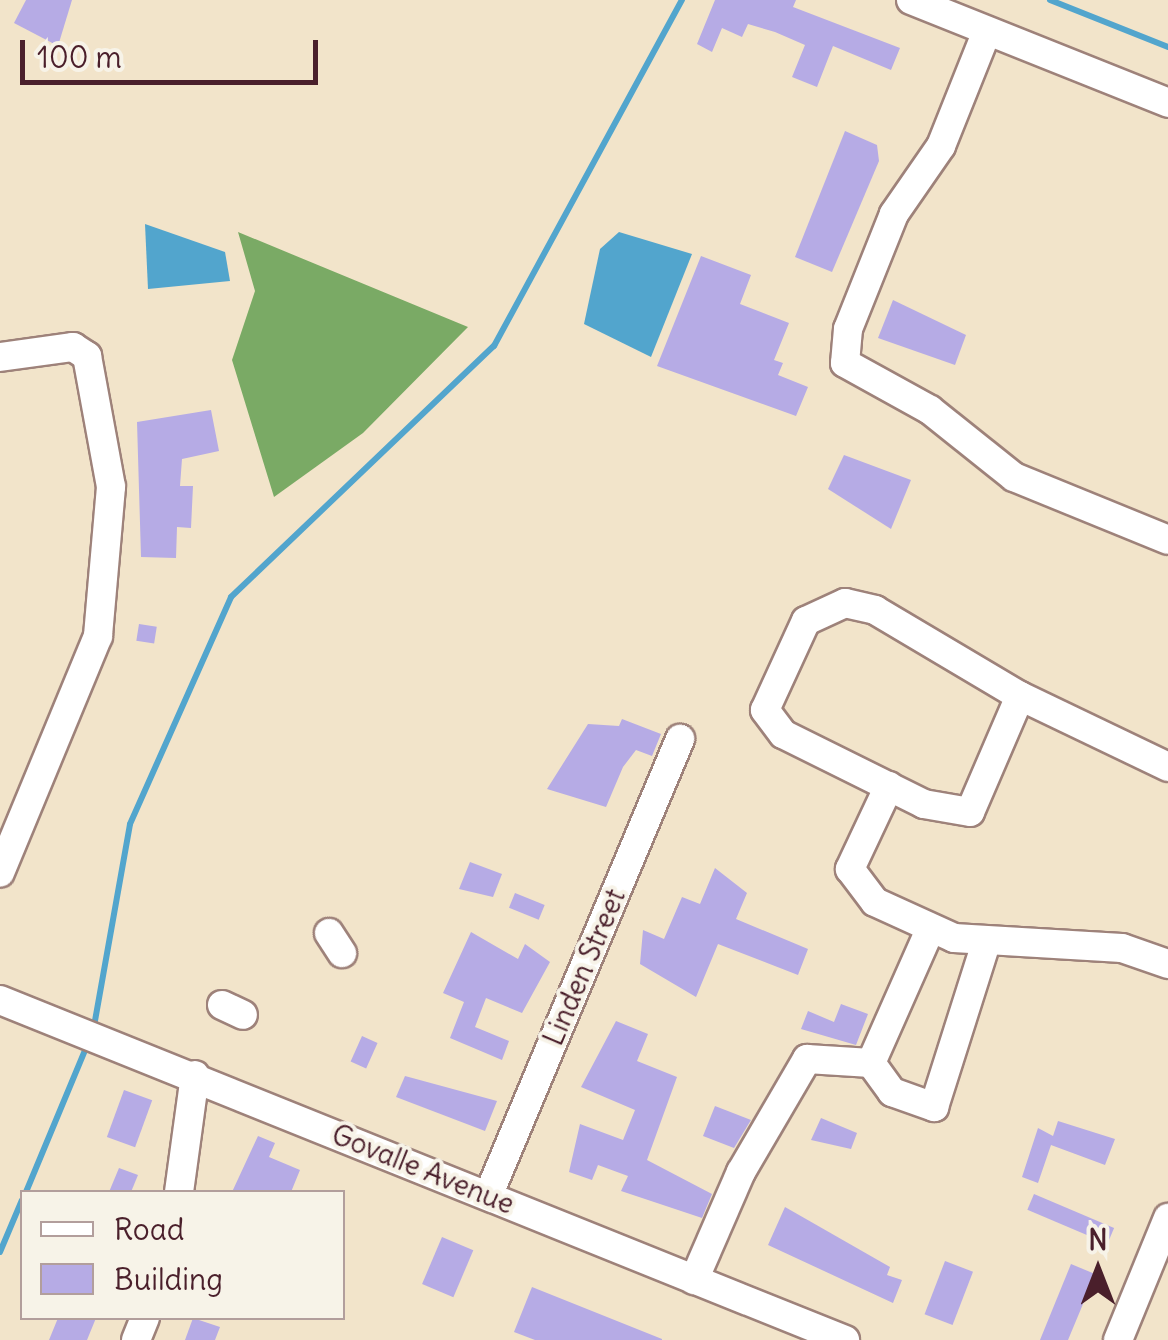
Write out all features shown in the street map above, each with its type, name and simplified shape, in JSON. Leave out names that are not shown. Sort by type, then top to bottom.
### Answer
[{"type":"street","points":[[910,0],[1168,103]]},
{"type":"street","points":[[987,31],[941,146],[894,214],[848,329],[845,363],[930,410],[1014,477],[1168,540]]},
{"type":"street","points":[[0,357],[73,347],[87,356],[111,487],[98,636],[0,873]]},
{"type":"street","points":[[1020,696],[970,812],[889,786],[769,721],[780,664],[806,621],[845,603],[875,610],[1020,696],[1168,767]]},
{"type":"street","name":"Linden Street","points":[[488,1196],[680,739]]},
{"type":"street","points":[[889,786],[850,870],[876,902],[929,932],[986,942],[1122,948],[1168,964]]},
{"type":"street","points":[[872,1063],[929,932]]},
{"type":"street","points":[[872,1063],[892,1092],[940,1104],[986,942]]},
{"type":"street","name":"Govalle Avenue","points":[[0,1000],[196,1075],[846,1340]]},
{"type":"street","points":[[694,1280],[741,1172],[807,1059],[872,1063]]},
{"type":"street","points":[[179,1190],[196,1075]]},
{"type":"street","points":[[1118,1340],[1160,1264],[1168,1218]]},
{"type":"green space","points":[[238,232],[468,327],[363,433],[274,497],[232,360],[255,291]]},
{"type":"water","points":[[145,224],[225,252],[230,281],[148,289]]},
{"type":"water","points":[[619,232],[692,254],[651,357],[584,324],[600,249]]},
{"type":"building","points":[[26,0],[72,0],[58,46],[14,23]]},
{"type":"building","points":[[715,0],[796,0],[793,7],[900,48],[891,70],[833,46],[817,87],[792,77],[805,45],[775,32],[748,24],[742,37],[722,28],[712,52],[697,44]]},
{"type":"building","points":[[845,131],[877,145],[879,161],[832,272],[795,257]]},
{"type":"building","points":[[701,256],[751,275],[740,304],[789,323],[774,360],[783,363],[778,375],[808,387],[796,416],[657,366]]},
{"type":"building","points":[[893,300],[966,335],[955,365],[878,338]]},
{"type":"building","points":[[211,410],[219,451],[182,459],[180,486],[193,486],[191,528],[177,527],[176,558],[141,557],[137,422]]},
{"type":"building","points":[[844,455],[911,480],[891,529],[828,489]]},
{"type":"building","points":[[139,624],[157,627],[154,644],[136,641]]},
{"type":"building","points":[[622,719],[661,734],[652,756],[636,750],[623,767],[606,807],[547,789],[588,724],[619,726]]},
{"type":"building","points":[[470,862],[502,874],[493,897],[459,889]]},
{"type":"building","points":[[715,868],[747,893],[736,919],[808,949],[798,975],[718,944],[696,997],[640,964],[643,930],[664,939],[682,897],[700,904]]},
{"type":"building","points":[[515,893],[545,905],[539,920],[509,908]]},
{"type":"building","points":[[471,932],[518,959],[525,944],[550,962],[522,1013],[486,998],[475,1027],[509,1041],[502,1060],[450,1038],[464,1002],[443,993]]},
{"type":"building","points":[[841,1004],[868,1014],[856,1045],[801,1029],[808,1011],[834,1022]]},
{"type":"building","points":[[616,1021],[648,1034],[637,1061],[677,1077],[647,1160],[712,1194],[702,1218],[621,1191],[628,1176],[598,1165],[592,1180],[569,1172],[580,1124],[623,1140],[635,1110],[581,1087]]},
{"type":"building","points":[[362,1036],[378,1043],[366,1068],[351,1062]]},
{"type":"building","points":[[405,1076],[497,1101],[485,1131],[396,1097]]},
{"type":"building","points":[[124,1090],[152,1100],[135,1147],[107,1137]]},
{"type":"building","points":[[715,1106],[751,1120],[734,1148],[703,1136]]},
{"type":"building","points":[[821,1118],[857,1133],[851,1149],[811,1140]]},
{"type":"building","points":[[1058,1121],[1115,1139],[1105,1165],[1051,1145],[1038,1183],[1022,1177],[1038,1128],[1053,1136]]},
{"type":"building","points":[[258,1136],[275,1143],[269,1157],[300,1170],[292,1190],[233,1190]]},
{"type":"building","points":[[119,1168],[138,1175],[132,1190],[110,1190]]},
{"type":"building","points":[[1034,1194],[1114,1228],[1107,1244],[1027,1210]]},
{"type":"building","points":[[785,1207],[890,1267],[887,1275],[902,1280],[893,1303],[768,1245]]},
{"type":"building","points":[[442,1237],[473,1250],[453,1297],[422,1284]]},
{"type":"building","points":[[945,1261],[973,1272],[953,1325],[925,1314]]},
{"type":"building","points":[[1071,1264],[1095,1274],[1083,1304],[1068,1340],[1040,1340]]},
{"type":"building","points":[[532,1287],[662,1340],[535,1340],[514,1332]]},
{"type":"building","points":[[57,1320],[95,1320],[87,1340],[49,1340]]},
{"type":"building","points":[[192,1320],[220,1327],[215,1340],[185,1340]]},
{"type":"waterway","points":[[93,1032],[130,824],[231,597],[494,346],[682,0]]},
{"type":"waterway","points":[[1050,0],[1168,47]]},
{"type":"waterway","points":[[27,1190],[88,1043]]},
{"type":"waterway","points":[[0,1252],[20,1205]]}]
